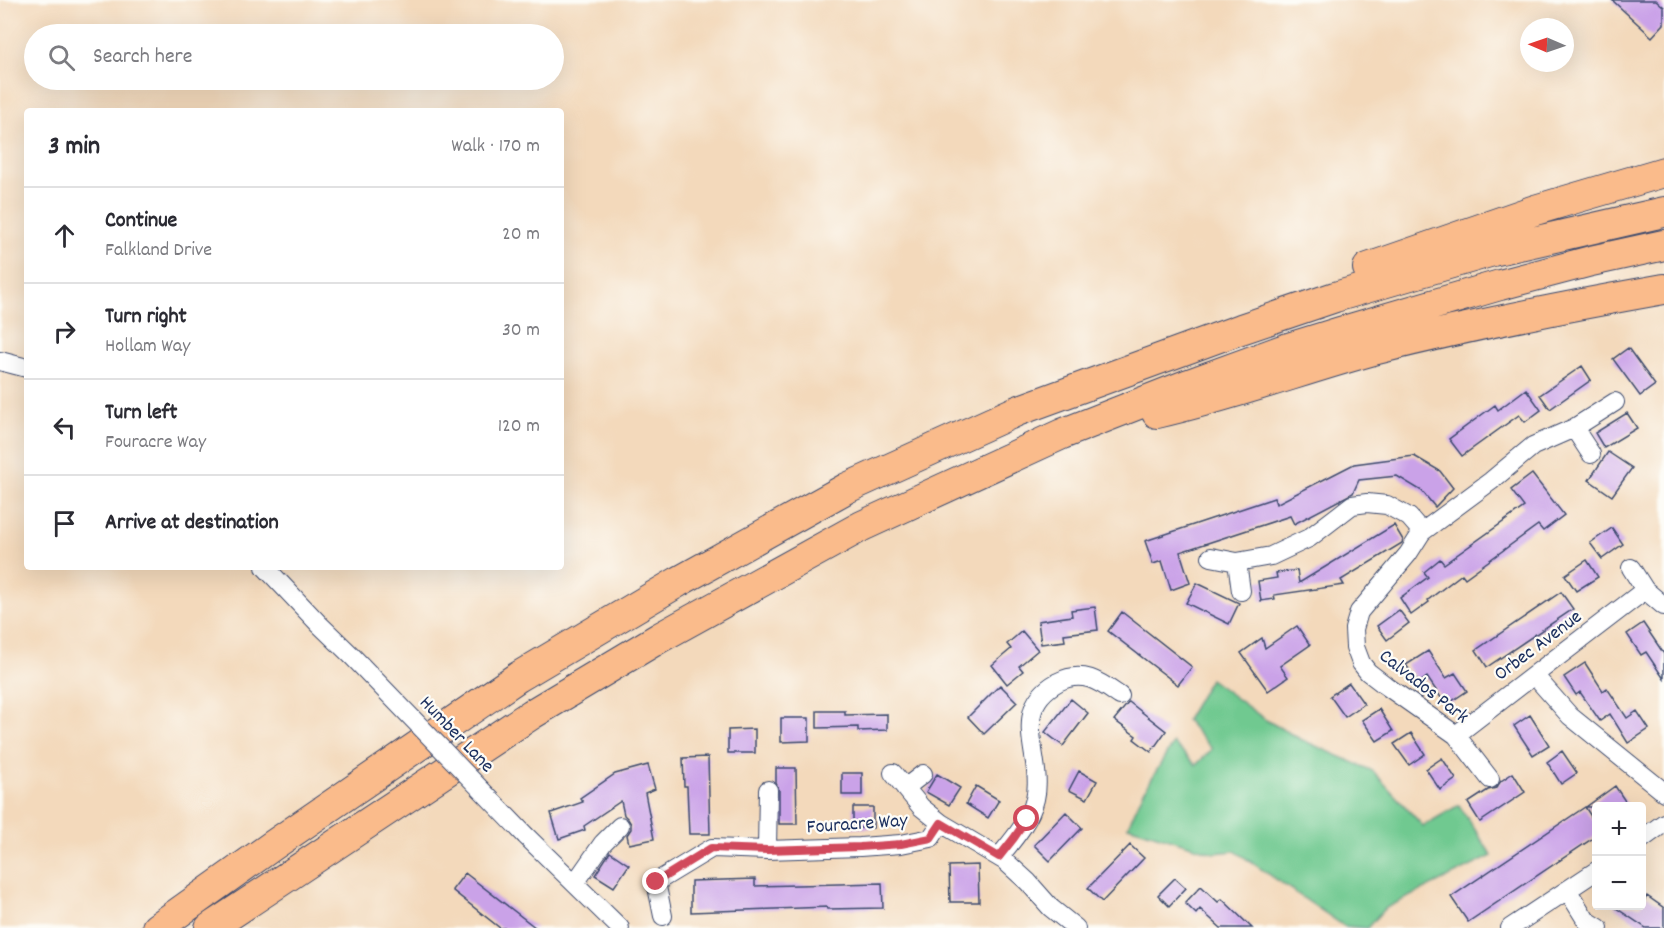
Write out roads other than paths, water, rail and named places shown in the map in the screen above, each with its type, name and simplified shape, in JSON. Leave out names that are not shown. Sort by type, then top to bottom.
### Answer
[{"type":"highway","points":[[1241,329],[1322,285],[1365,269],[1535,210],[1664,172]]},
{"type":"highway","points":[[157,928],[518,677],[678,582],[837,494],[1017,411],[1241,329],[1335,297],[1493,251],[1664,212]]},
{"type":"highway","points":[[210,928],[532,714],[659,638],[862,526],[1062,434],[1189,384],[1340,332],[1500,285],[1664,245]]},
{"type":"highway","points":[[1062,434],[1199,403],[1375,350],[1469,326],[1664,289]]},
{"type":"street","points":[[0,361],[24,367]]},
{"type":"street","name":"Calvados Park","points":[[1490,779],[1456,735],[1385,685],[1360,663],[1355,647],[1354,629],[1359,612],[1408,554],[1422,532],[1491,481],[1533,446],[1574,428],[1615,402]]},
{"type":"street","points":[[1574,428],[1591,454]]},
{"type":"street","points":[[1211,557],[1237,562],[1271,556],[1309,538],[1352,505],[1367,503],[1387,505],[1409,517],[1422,532]]},
{"type":"street","points":[[1237,562],[1241,591]]},
{"type":"street","points":[[1631,568],[1645,590],[1664,606]]},
{"type":"street","name":"Humber Lane","points":[[268,570],[526,836],[620,928]]},
{"type":"street","name":"Orbec Avenue","points":[[1456,735],[1645,590]]},
{"type":"street","points":[[1534,675],[1570,716],[1664,792]]},
{"type":"street","points":[[999,857],[1014,838],[1035,802],[1038,785],[1030,728],[1032,713],[1038,701],[1049,687],[1065,679],[1080,677],[1096,679],[1120,696]]},
{"type":"street","points":[[893,773],[921,807],[941,823],[999,857],[1028,882],[1051,908],[1076,928]]},
{"type":"street","points":[[905,788],[923,774]]},
{"type":"street","points":[[767,850],[768,790]]},
{"type":"street","points":[[1646,835],[1664,822]]},
{"type":"street","name":"Fouracre Way","points":[[663,916],[656,882],[711,848],[767,850],[901,844],[931,838],[941,823]]},
{"type":"street","points":[[575,883],[603,843],[620,826]]},
{"type":"street","points":[[1510,928],[1592,874]]},
{"type":"street","points":[[1568,891],[1586,920],[1599,928]]}]
